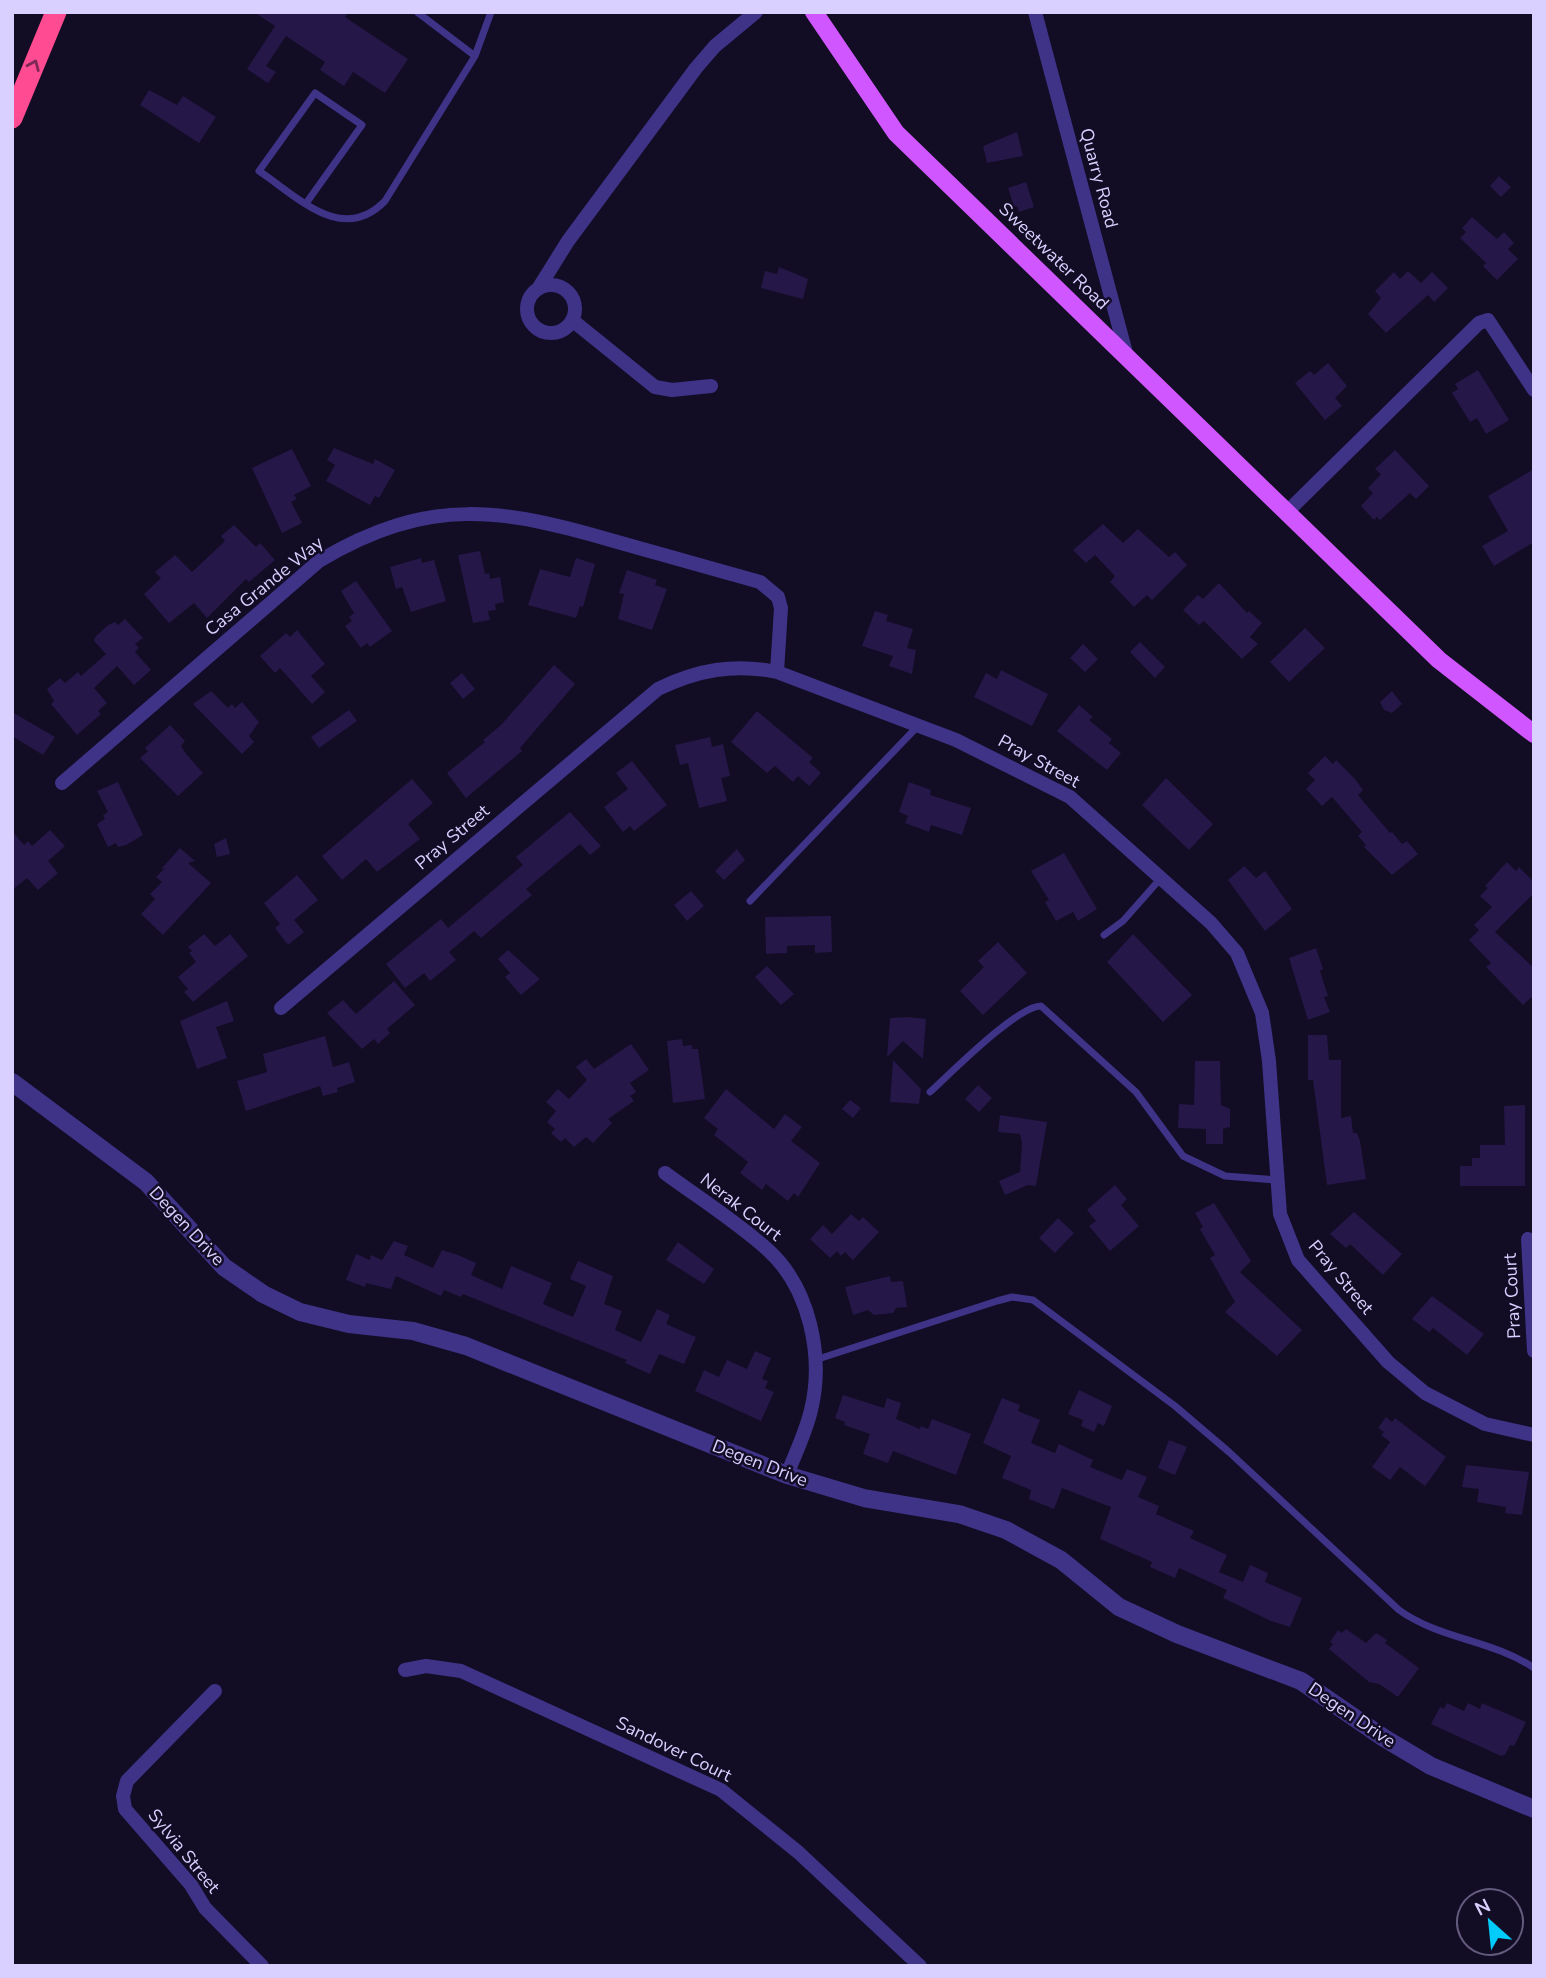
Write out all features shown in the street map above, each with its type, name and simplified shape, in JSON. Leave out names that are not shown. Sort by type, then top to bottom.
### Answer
[{"type":"highway","points":[[12,118],[56,12]]},
{"type":"main road","name":"Sweetwater Road","points":[[814,12],[897,133],[1439,660],[1534,734]]},
{"type":"street","points":[[538,289],[553,285],[567,292],[575,305],[572,320],[560,331],[553,333],[531,324],[527,309],[532,294],[696,68],[715,46],[756,12]]},
{"type":"street","name":"Quarry Road","points":[[1035,12],[1126,353]]},
{"type":"street","points":[[572,320],[655,387],[672,390],[710,386]]},
{"type":"street","points":[[1287,512],[1479,323],[1488,320],[1534,390]]},
{"type":"street","name":"Casa Grande Way","points":[[62,783],[319,561],[367,536],[444,515],[496,514],[548,521],[760,582],[778,597],[781,608],[777,672]]},
{"type":"street","name":"Pray Street","points":[[281,1007],[658,689],[712,670],[750,668],[777,672],[956,740],[1011,765],[1070,797],[1211,923],[1237,953],[1255,992],[1267,1037],[1280,1214],[1298,1261],[1388,1362],[1426,1393],[1464,1416],[1502,1429],[1534,1435]]},
{"type":"street","name":"Degen Drive","points":[[12,1083],[146,1182],[224,1267],[263,1294],[300,1312],[349,1324],[413,1331],[466,1346],[787,1475],[864,1498],[959,1514],[1006,1530],[1061,1560],[1119,1607],[1177,1634],[1301,1681],[1384,1738],[1431,1766],[1534,1809]]},
{"type":"street","name":"Nerak Court","points":[[665,1173],[770,1251],[788,1276],[808,1315],[815,1360],[816,1390],[811,1413],[787,1475]]},
{"type":"street","name":"Pray Court","points":[[1528,1239],[1534,1351]]},
{"type":"street","name":"Sandover Court","points":[[405,1670],[426,1666],[461,1671],[721,1790],[799,1852],[920,1966]]},
{"type":"street","name":"Sylvia Street","points":[[215,1691],[127,1781],[123,1796],[125,1809],[190,1883],[205,1908],[262,1966]]},
{"type":"lane","points":[[417,12],[475,56]]},
{"type":"lane","points":[[307,202],[362,125],[315,93],[259,171],[331,219],[352,221],[373,213],[384,201],[475,56],[491,12]]},
{"type":"lane","points":[[750,901],[917,727]]},
{"type":"lane","points":[[1104,935],[1123,921],[1162,878]]},
{"type":"lane","points":[[930,1092],[1014,1017],[1031,1006],[1041,1006],[1136,1092],[1183,1156],[1225,1176],[1277,1180]]},
{"type":"lane","points":[[815,1360],[985,1304],[1012,1297],[1033,1300],[1175,1406],[1229,1452],[1399,1610],[1421,1623],[1509,1655],[1534,1668]]},
{"type":"building","points":[[254,12],[348,12],[345,17],[408,59],[385,93],[353,72],[344,86],[320,70],[325,62],[286,36],[266,66],[276,72],[268,83],[247,69],[275,26]]},
{"type":"building","points":[[149,90],[177,105],[183,96],[216,117],[199,143],[140,105]]},
{"type":"building","points":[[1017,132],[1023,156],[987,163],[983,146]]},
{"type":"building","points":[[1499,176],[1511,187],[1501,197],[1490,186]]},
{"type":"building","points":[[1026,182],[1034,207],[1019,212],[1017,206],[1014,207],[1008,188]]},
{"type":"building","points":[[1472,217],[1497,239],[1504,232],[1514,243],[1508,249],[1518,259],[1497,280],[1483,266],[1486,263],[1460,238],[1466,232],[1462,228]]},
{"type":"building","points":[[779,267],[808,279],[803,299],[761,288],[765,271],[777,274]]},
{"type":"building","points":[[1408,271],[1421,283],[1432,272],[1448,288],[1434,302],[1428,295],[1386,333],[1368,314],[1381,298],[1375,291],[1394,272],[1400,279]]},
{"type":"building","points":[[1328,363],[1347,386],[1335,398],[1342,406],[1325,420],[1295,383],[1310,371],[1314,375]]},
{"type":"building","points":[[1478,370],[1509,420],[1486,434],[1477,418],[1470,422],[1452,393],[1458,389],[1455,384]]},
{"type":"building","points":[[334,448],[373,464],[375,459],[395,470],[379,498],[375,496],[370,505],[326,481],[335,465],[327,460]]},
{"type":"building","points":[[292,449],[311,486],[294,495],[297,499],[291,502],[302,523],[282,533],[252,468]]},
{"type":"building","points":[[1395,450],[1429,486],[1416,499],[1410,493],[1380,520],[1377,517],[1374,520],[1361,506],[1373,493],[1368,488],[1381,474],[1375,469]]},
{"type":"building","points":[[1534,469],[1534,542],[1494,566],[1482,546],[1508,531],[1488,496]]},
{"type":"building","points":[[1103,524],[1123,543],[1138,529],[1169,557],[1175,552],[1187,565],[1152,600],[1147,595],[1134,607],[1110,582],[1115,576],[1095,555],[1086,563],[1073,550]]},
{"type":"building","points":[[234,525],[256,547],[260,543],[275,560],[249,582],[246,579],[207,618],[194,603],[169,623],[144,594],[161,578],[155,572],[175,555],[192,572],[225,541],[221,536]]},
{"type":"building","points":[[480,551],[485,574],[489,573],[490,579],[500,577],[504,602],[495,604],[496,610],[488,611],[490,620],[473,623],[458,555]]},
{"type":"building","points":[[421,558],[422,563],[434,560],[446,601],[411,612],[402,587],[396,589],[390,567]]},
{"type":"building","points":[[576,558],[595,564],[583,607],[580,606],[576,618],[528,605],[540,569],[570,577]]},
{"type":"building","points":[[627,570],[657,580],[655,585],[667,589],[652,630],[618,619],[624,594],[619,593]]},
{"type":"building","points":[[356,581],[392,631],[370,647],[367,643],[361,648],[345,626],[352,621],[349,617],[354,613],[341,591]]},
{"type":"building","points":[[1219,583],[1247,613],[1249,611],[1262,623],[1250,637],[1258,644],[1242,659],[1204,621],[1199,625],[1183,610],[1198,595],[1203,599]]},
{"type":"building","points":[[875,611],[888,615],[886,621],[913,629],[907,648],[916,650],[912,674],[889,666],[893,656],[862,646]]},
{"type":"building","points":[[125,619],[143,638],[135,644],[139,648],[135,652],[151,670],[134,685],[117,666],[94,688],[107,703],[98,711],[101,714],[77,735],[51,704],[54,701],[47,689],[60,678],[65,683],[78,672],[81,676],[106,654],[94,641],[95,637],[108,625],[115,622],[118,625]]},
{"type":"building","points":[[1305,628],[1325,648],[1289,682],[1270,662]]},
{"type":"building","points":[[297,630],[325,664],[311,676],[325,692],[312,704],[280,668],[275,673],[260,656],[286,633],[290,637]]},
{"type":"building","points":[[1140,642],[1165,667],[1155,678],[1130,652]]},
{"type":"building","points":[[1083,644],[1098,659],[1085,672],[1070,658]]},
{"type":"building","points":[[554,665],[575,684],[520,748],[522,751],[466,798],[447,773],[485,742],[483,740],[501,725]]},
{"type":"building","points":[[1001,670],[1048,694],[1032,726],[974,697],[986,673],[997,679]]},
{"type":"building","points":[[462,673],[475,689],[463,699],[450,683]]},
{"type":"building","points":[[211,691],[228,708],[232,704],[235,708],[242,702],[259,722],[249,736],[254,742],[242,754],[193,704]]},
{"type":"building","points":[[1392,691],[1402,704],[1392,713],[1384,710],[1380,702]]},
{"type":"building","points":[[1079,705],[1093,717],[1089,720],[1112,739],[1109,743],[1121,753],[1107,770],[1057,731]]},
{"type":"building","points":[[349,710],[357,721],[319,748],[311,737]]},
{"type":"building","points":[[757,711],[813,758],[809,762],[821,773],[809,786],[798,776],[793,782],[775,766],[767,773],[731,742]]},
{"type":"building","points":[[12,712],[55,737],[43,755],[12,736]]},
{"type":"building","points":[[170,725],[185,741],[181,746],[203,773],[178,796],[140,758],[148,751],[145,748]]},
{"type":"building","points":[[710,737],[712,747],[723,744],[730,776],[721,778],[727,801],[699,808],[688,763],[680,765],[675,745]]},
{"type":"building","points":[[1325,756],[1333,764],[1336,760],[1355,779],[1363,790],[1358,795],[1390,833],[1402,844],[1407,841],[1418,854],[1392,875],[1364,847],[1366,845],[1358,836],[1362,832],[1332,797],[1322,806],[1306,789],[1315,780],[1308,773]]},
{"type":"building","points":[[632,761],[667,805],[634,831],[630,826],[623,832],[604,807],[628,789],[616,773]]},
{"type":"building","points":[[1166,778],[1213,824],[1189,850],[1142,805]]},
{"type":"building","points":[[412,779],[433,803],[408,824],[420,839],[377,872],[366,859],[342,880],[322,856]]},
{"type":"building","points":[[118,782],[143,835],[126,845],[118,847],[116,843],[108,847],[97,824],[105,819],[103,815],[108,812],[97,791]]},
{"type":"building","points":[[909,782],[931,790],[930,795],[971,808],[962,835],[931,825],[929,832],[905,823],[908,816],[899,812]]},
{"type":"building","points":[[570,812],[601,846],[590,855],[580,844],[526,889],[532,895],[481,938],[474,931],[449,952],[456,960],[430,981],[424,973],[405,988],[386,964],[441,919],[448,928],[523,865],[516,857]]},
{"type":"building","points":[[50,830],[65,846],[48,861],[58,873],[38,890],[27,878],[12,890],[12,831],[24,845],[28,841],[32,846]]},
{"type":"building","points":[[226,838],[230,854],[217,857],[214,844]]},
{"type":"building","points":[[180,848],[195,861],[188,863],[211,883],[163,935],[141,914],[155,899],[150,894],[162,882],[156,877]]},
{"type":"building","points":[[737,849],[745,860],[724,880],[715,871]]},
{"type":"building","points":[[1064,853],[1097,909],[1078,921],[1073,912],[1056,921],[1045,902],[1049,900],[1031,871]]},
{"type":"building","points":[[1507,862],[1516,871],[1519,867],[1534,882],[1534,893],[1495,932],[1534,968],[1534,995],[1523,1005],[1486,967],[1491,963],[1469,940],[1479,930],[1474,925],[1492,907],[1480,896],[1488,888],[1485,886]]},
{"type":"building","points":[[1244,866],[1256,878],[1265,871],[1292,909],[1265,931],[1228,880]]},
{"type":"building","points":[[297,875],[318,900],[294,920],[304,932],[288,945],[275,928],[280,924],[264,903]]},
{"type":"building","points":[[691,891],[704,906],[687,921],[674,905]]},
{"type":"building","points":[[831,916],[832,952],[815,953],[815,945],[787,946],[787,953],[766,954],[765,917]]},
{"type":"building","points":[[204,934],[215,946],[230,934],[248,956],[193,1002],[184,992],[188,989],[178,977],[196,962],[188,947]]},
{"type":"building","points":[[1133,934],[1192,995],[1163,1022],[1107,962]]},
{"type":"building","points":[[998,942],[1027,973],[983,1015],[960,991],[984,967],[978,961]]},
{"type":"building","points":[[1316,948],[1328,996],[1324,997],[1330,1012],[1308,1020],[1289,958]]},
{"type":"building","points":[[508,950],[540,979],[521,995],[505,977],[510,973],[498,959]]},
{"type":"building","points":[[767,966],[794,994],[781,1005],[755,977]]},
{"type":"building","points":[[394,981],[415,1005],[387,1029],[390,1033],[378,1044],[374,1039],[362,1049],[327,1013],[343,1000],[356,1014]]},
{"type":"building","points":[[227,1001],[234,1021],[216,1027],[227,1058],[197,1069],[180,1021]]},
{"type":"building","points":[[890,1018],[926,1019],[923,1059],[903,1041],[887,1057]]},
{"type":"building","points":[[1308,1035],[1327,1035],[1329,1060],[1341,1060],[1341,1118],[1351,1116],[1353,1133],[1357,1133],[1360,1141],[1366,1179],[1327,1185],[1313,1080],[1308,1080]]},
{"type":"building","points":[[325,1036],[333,1067],[349,1062],[355,1082],[337,1088],[338,1092],[323,1096],[320,1086],[246,1111],[237,1081],[267,1072],[263,1054]]},
{"type":"building","points":[[682,1039],[683,1046],[692,1045],[692,1049],[698,1049],[705,1099],[673,1103],[667,1041]]},
{"type":"building","points":[[631,1044],[649,1070],[630,1083],[636,1092],[630,1096],[634,1101],[608,1119],[612,1123],[593,1143],[586,1137],[574,1147],[565,1138],[561,1142],[551,1133],[555,1129],[547,1122],[556,1111],[546,1102],[558,1089],[569,1099],[587,1080],[576,1067],[586,1059],[594,1069]]},
{"type":"building","points":[[893,1060],[921,1089],[919,1104],[890,1102]]},
{"type":"building","points":[[1195,1061],[1220,1061],[1221,1105],[1230,1109],[1230,1127],[1223,1129],[1223,1144],[1206,1144],[1206,1129],[1178,1128],[1179,1104],[1194,1105]]},
{"type":"building","points":[[978,1085],[992,1098],[979,1112],[965,1099]]},
{"type":"building","points":[[726,1089],[774,1129],[785,1114],[802,1127],[791,1141],[820,1163],[798,1197],[794,1193],[788,1201],[766,1184],[762,1190],[740,1173],[748,1162],[714,1135],[718,1129],[704,1118]]},
{"type":"building","points":[[850,1100],[861,1108],[853,1118],[842,1109]]},
{"type":"building","points":[[1525,1105],[1525,1186],[1460,1186],[1460,1166],[1472,1166],[1472,1158],[1480,1158],[1480,1145],[1505,1145],[1504,1106]]},
{"type":"building","points":[[1000,1115],[1047,1122],[1036,1186],[1028,1185],[1005,1195],[999,1181],[1020,1172],[1022,1143],[1020,1134],[998,1132]]},
{"type":"building","points":[[1115,1185],[1127,1199],[1121,1205],[1139,1226],[1110,1251],[1089,1226],[1096,1221],[1087,1210]]},
{"type":"building","points":[[1214,1203],[1251,1261],[1240,1272],[1302,1330],[1277,1356],[1225,1312],[1235,1302],[1210,1258],[1215,1255],[1200,1229],[1203,1227],[1195,1213]]},
{"type":"building","points":[[1354,1212],[1402,1254],[1383,1275],[1350,1244],[1346,1248],[1330,1234]]},
{"type":"building","points":[[851,1214],[859,1221],[863,1217],[879,1232],[853,1260],[845,1252],[841,1256],[837,1251],[830,1258],[810,1239],[823,1225],[832,1234]]},
{"type":"building","points":[[1058,1218],[1074,1233],[1055,1253],[1039,1238]]},
{"type":"building","points":[[394,1241],[408,1246],[404,1255],[433,1268],[442,1250],[476,1263],[471,1275],[502,1289],[511,1266],[552,1283],[543,1304],[573,1317],[586,1286],[570,1279],[578,1261],[613,1276],[604,1304],[622,1311],[615,1330],[641,1342],[657,1309],[670,1315],[666,1324],[696,1337],[684,1364],[659,1354],[650,1374],[625,1363],[627,1360],[463,1294],[461,1297],[444,1290],[441,1296],[396,1276],[391,1289],[366,1283],[365,1287],[346,1280],[356,1254],[370,1260],[371,1255],[382,1260]]},
{"type":"building","points":[[678,1242],[714,1269],[704,1284],[666,1260]]},
{"type":"building","points":[[890,1276],[891,1282],[903,1281],[907,1307],[896,1308],[893,1313],[874,1315],[868,1310],[853,1315],[845,1287]]},
{"type":"building","points":[[1432,1296],[1484,1334],[1467,1355],[1433,1328],[1429,1332],[1412,1319]]},
{"type":"building","points":[[755,1351],[771,1358],[762,1379],[768,1381],[765,1388],[774,1392],[761,1421],[695,1391],[704,1370],[719,1377],[727,1360],[747,1369]]},
{"type":"building","points":[[1079,1390],[1112,1406],[1104,1426],[1098,1423],[1094,1432],[1081,1426],[1083,1420],[1068,1414]]},
{"type":"building","points":[[843,1395],[884,1408],[887,1398],[901,1403],[896,1419],[920,1429],[921,1426],[928,1429],[932,1419],[971,1434],[956,1475],[893,1451],[888,1463],[863,1454],[870,1434],[844,1425],[845,1422],[835,1418]]},
{"type":"building","points":[[1002,1398],[1020,1405],[1018,1411],[1040,1420],[1031,1443],[1055,1453],[1059,1444],[1093,1460],[1090,1467],[1122,1480],[1127,1469],[1147,1477],[1138,1497],[1159,1506],[1156,1514],[1194,1531],[1190,1538],[1227,1555],[1219,1572],[1243,1582],[1250,1565],[1268,1573],[1265,1582],[1302,1598],[1290,1627],[1223,1598],[1227,1590],[1179,1568],[1175,1578],[1150,1567],[1152,1562],[1100,1539],[1111,1507],[1062,1488],[1054,1509],[1029,1499],[1031,1490],[1002,1478],[1011,1456],[983,1443]]},
{"type":"building","points":[[1386,1417],[1392,1422],[1395,1418],[1446,1457],[1425,1486],[1400,1467],[1390,1480],[1372,1467],[1390,1442],[1381,1435],[1384,1432],[1378,1428]]},
{"type":"building","points":[[1169,1440],[1187,1447],[1175,1475],[1158,1468]]},
{"type":"building","points":[[1466,1465],[1529,1472],[1522,1515],[1505,1513],[1506,1507],[1477,1502],[1479,1489],[1462,1487]]},
{"type":"building","points":[[1346,1629],[1366,1643],[1376,1633],[1419,1668],[1398,1697],[1379,1684],[1369,1682],[1329,1649],[1338,1630],[1342,1633]]},
{"type":"building","points":[[1447,1703],[1464,1711],[1468,1703],[1480,1709],[1482,1703],[1526,1722],[1514,1746],[1510,1745],[1505,1755],[1501,1756],[1431,1724],[1440,1707],[1444,1709]]}]
